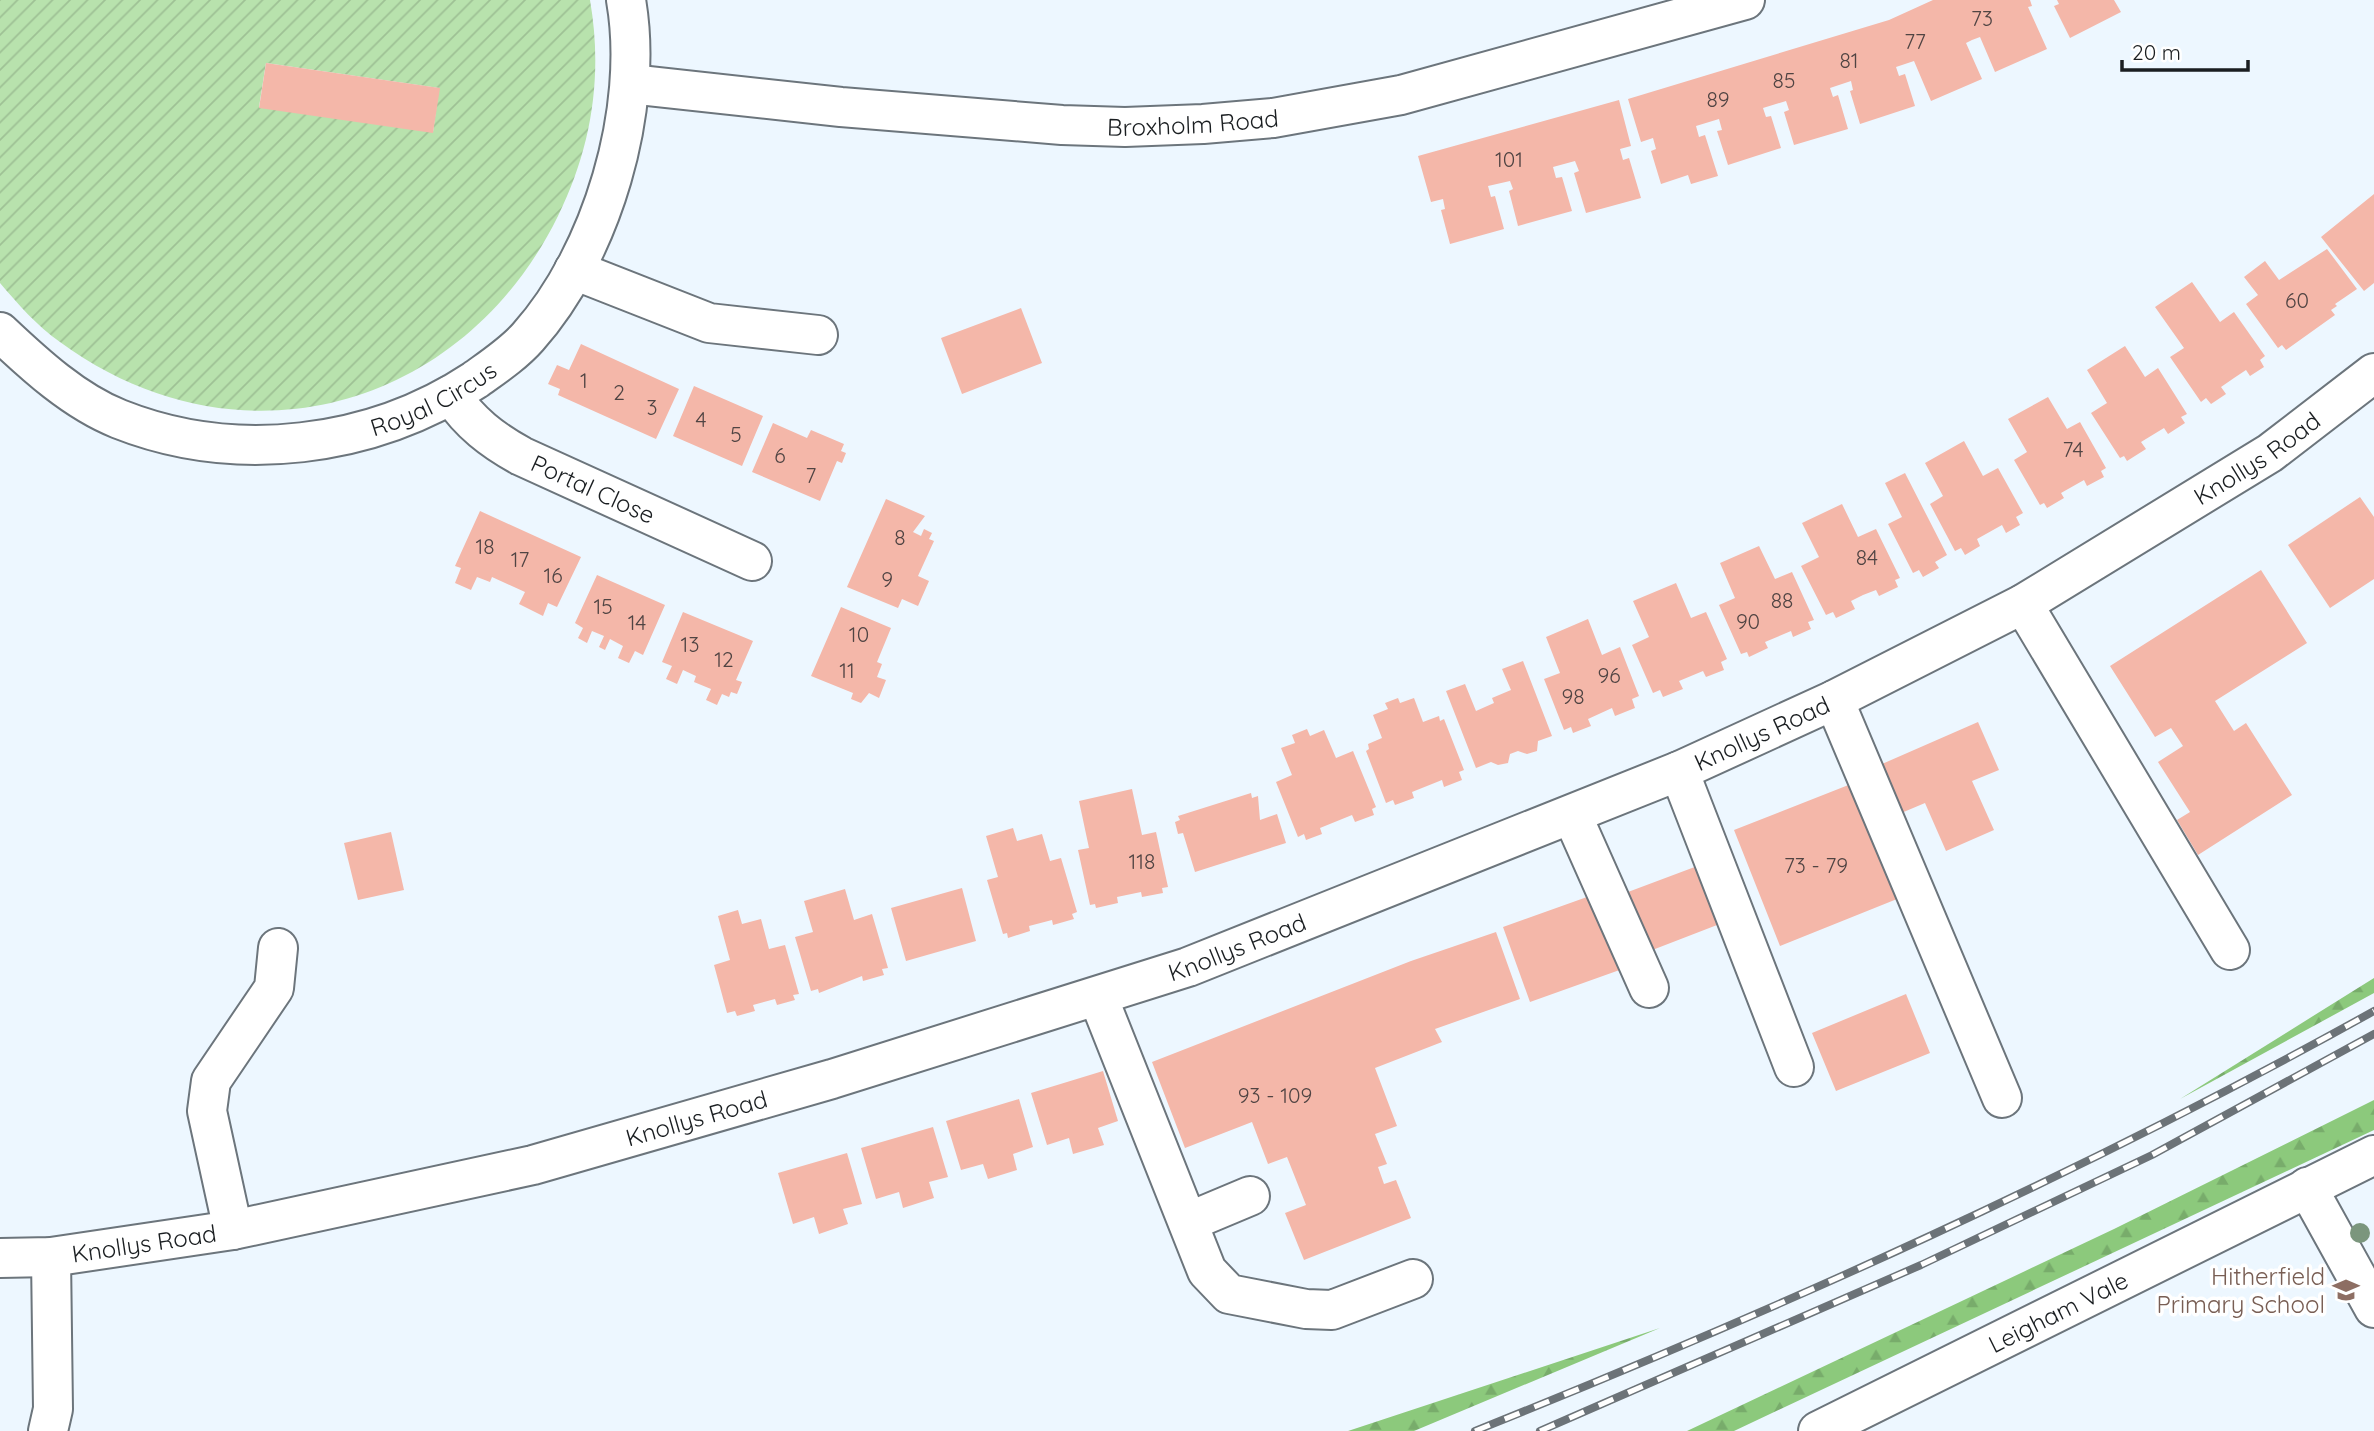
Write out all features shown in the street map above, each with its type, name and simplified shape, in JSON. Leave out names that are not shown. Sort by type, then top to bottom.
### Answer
[{"type":"street","name":"Royal Circus","points":[[0,332],[40,368],[92,407],[145,428],[223,444],[275,445],[369,430],[451,395],[500,362],[529,337],[574,270],[600,212],[612,173],[630,84],[632,36],[626,0]]},
{"type":"street","name":"Broxholm Road","points":[[630,84],[841,107],[1062,125],[1125,127],[1203,124],[1273,118],[1401,95],[1745,0]]},
{"type":"street","points":[[574,270],[709,323],[818,335]]},
{"type":"street","name":"Knollys Road","points":[[0,1258],[51,1257],[233,1230],[533,1164],[832,1079],[1098,998],[1188,967],[1679,771],[1834,700],[2023,604],[2270,453],[2374,373]]},
{"type":"street","name":"Portal Close","points":[[451,395],[463,413],[490,439],[521,456],[752,561]]},
{"type":"street","points":[[2023,604],[2230,950]]},
{"type":"street","points":[[1834,700],[2002,1098]]},
{"type":"street","points":[[1679,771],[1794,1067]]},
{"type":"street","points":[[1572,815],[1649,988]]},
{"type":"street","points":[[233,1230],[206,1111],[211,1081],[274,988],[278,948]]},
{"type":"street","points":[[1098,998],[1207,1271],[1229,1294],[1306,1309],[1332,1310],[1413,1279]]},
{"type":"street","name":"Leigham Vale","points":[[1818,1431],[2374,1156]]},
{"type":"street","points":[[2307,1187],[2374,1308]]},
{"type":"street","points":[[1188,1222],[1250,1196]]},
{"type":"street","points":[[51,1257],[54,1409],[52,1429]]},
{"type":"green space","points":[[0,0],[590,0],[595,56],[592,110],[579,164],[558,216],[516,283],[465,336],[405,376],[339,401],[270,411],[199,405],[128,382],[60,342],[36,322],[0,283]],"holes":[[[266,63],[439,88],[433,132],[259,107]]]},
{"type":"green space","points":[[2374,978],[2374,993],[2180,1099]]},
{"type":"green space","points":[[2374,1100],[2374,1130],[1734,1431],[1687,1431],[2114,1229]]},
{"type":"green space","points":[[1660,1328],[1414,1431],[1348,1431]]},
{"type":"building","points":[[1933,0],[2030,0],[2032,6],[2028,7],[2047,49],[1995,72],[1980,37],[1972,40],[1966,43],[1982,79],[1931,101],[1914,61],[1896,67],[1899,76],[1905,74],[1915,106],[1860,124],[1850,91],[1853,90],[1851,81],[1830,88],[1833,97],[1838,95],[1848,129],[1794,145],[1784,112],[1789,110],[1786,101],[1763,108],[1766,117],[1771,116],[1781,148],[1728,165],[1717,131],[1722,130],[1719,119],[1696,126],[1699,137],[1705,135],[1718,176],[1691,184],[1688,175],[1661,184],[1651,151],[1656,149],[1653,138],[1641,142],[1628,99],[1889,20]]},
{"type":"building","points":[[2057,0],[2114,0],[2121,12],[2070,38],[2054,6],[2059,4]]},
{"type":"building","points":[[266,63],[440,88],[433,133],[259,108]]},
{"type":"building","points":[[1619,100],[1631,146],[1620,149],[1623,160],[1629,158],[1641,198],[1586,213],[1574,173],[1579,171],[1575,161],[1553,167],[1556,178],[1562,177],[1572,211],[1518,226],[1509,191],[1513,189],[1510,181],[1488,186],[1491,197],[1495,196],[1504,229],[1450,244],[1441,210],[1445,209],[1443,199],[1431,202],[1418,156]]},
{"type":"building","points":[[2374,194],[2374,283],[2364,291],[2321,237]]},
{"type":"building","points":[[2327,249],[2357,289],[2335,304],[2337,306],[2331,310],[2335,315],[2286,350],[2282,345],[2278,348],[2246,304],[2258,295],[2244,277],[2265,261],[2279,280]]},
{"type":"building","points":[[2192,282],[2220,322],[2234,312],[2265,356],[2260,360],[2264,367],[2250,376],[2246,370],[2221,387],[2226,394],[2211,404],[2206,398],[2201,402],[2170,357],[2184,348],[2155,307]]},
{"type":"building","points":[[1021,308],[1042,363],[962,394],[941,338]]},
{"type":"building","points":[[581,344],[679,389],[656,439],[558,395],[560,389],[548,384],[557,365],[569,370]]},
{"type":"building","points":[[2125,346],[2145,377],[2158,368],[2187,414],[2181,417],[2185,423],[2168,434],[2164,428],[2141,442],[2146,449],[2127,461],[2124,456],[2120,458],[2091,413],[2107,403],[2087,370]]},
{"type":"building","points":[[694,386],[763,416],[742,466],[673,436]]},
{"type":"building","points":[[2048,397],[2067,429],[2080,422],[2106,468],[2101,471],[2104,477],[2087,486],[2084,480],[2061,493],[2064,498],[2047,508],[2044,503],[2040,505],[2014,460],[2027,452],[2008,419]]},
{"type":"building","points":[[773,423],[807,438],[811,430],[844,444],[841,451],[846,453],[842,463],[837,461],[820,501],[752,472]]},
{"type":"building","points":[[1964,441],[1983,476],[1998,468],[2023,513],[2016,517],[2020,525],[2006,533],[2002,525],[1977,539],[1980,546],[1965,555],[1961,548],[1955,551],[1930,504],[1943,496],[1925,463]]},
{"type":"building","points":[[1905,473],[1947,555],[1935,562],[1939,568],[1923,577],[1919,570],[1913,573],[1888,524],[1902,517],[1885,483]]},
{"type":"building","points":[[2360,497],[2374,517],[2374,579],[2330,608],[2288,545]]},
{"type":"building","points":[[886,499],[925,516],[913,532],[921,536],[924,529],[932,533],[929,539],[934,541],[918,576],[929,581],[918,606],[902,599],[898,608],[847,587]]},
{"type":"building","points":[[1842,504],[1858,537],[1876,529],[1900,578],[1895,580],[1898,587],[1879,596],[1876,590],[1851,601],[1855,609],[1836,618],[1833,612],[1826,615],[1801,566],[1819,557],[1802,523]]},
{"type":"building","points":[[480,511],[581,557],[557,607],[548,603],[543,616],[519,604],[525,592],[492,577],[490,582],[477,577],[471,590],[455,583],[461,568],[455,566]]},
{"type":"building","points":[[1759,546],[1775,579],[1792,572],[1814,620],[1808,622],[1811,629],[1793,637],[1791,631],[1765,642],[1768,648],[1749,657],[1747,652],[1741,654],[1719,605],[1735,598],[1720,563]]},
{"type":"building","points":[[2261,570],[2307,643],[2215,701],[2234,731],[2246,723],[2292,795],[2198,855],[2177,820],[2190,812],[2158,762],[2183,746],[2171,728],[2155,737],[2110,666]]},
{"type":"building","points":[[597,575],[665,605],[643,655],[635,651],[629,663],[618,658],[623,646],[610,639],[605,650],[599,647],[604,636],[592,631],[587,643],[578,638],[583,628],[575,623]]},
{"type":"building","points":[[1676,583],[1691,618],[1706,612],[1727,659],[1721,662],[1724,670],[1706,677],[1703,671],[1679,681],[1683,689],[1663,697],[1660,690],[1653,693],[1632,645],[1649,637],[1633,601]]},
{"type":"building","points":[[841,607],[891,628],[877,662],[882,664],[877,677],[886,680],[879,698],[869,693],[861,703],[851,699],[853,693],[811,676]]},
{"type":"building","points":[[683,612],[753,641],[736,680],[742,682],[737,694],[731,692],[729,697],[722,694],[717,705],[706,700],[711,689],[694,682],[696,676],[683,670],[677,684],[666,679],[672,666],[662,662]]},
{"type":"building","points":[[1588,619],[1602,655],[1620,647],[1639,696],[1632,699],[1635,708],[1615,716],[1612,708],[1588,719],[1591,726],[1573,733],[1571,727],[1564,730],[1544,679],[1560,673],[1546,637]]},
{"type":"building","points":[[1523,661],[1552,736],[1538,741],[1537,751],[1527,754],[1518,751],[1510,754],[1508,763],[1498,765],[1491,762],[1476,768],[1446,691],[1465,684],[1476,711],[1494,703],[1492,698],[1511,690],[1502,669]]},
{"type":"building","points":[[1398,698],[1400,703],[1414,698],[1423,722],[1439,716],[1440,721],[1444,719],[1464,770],[1459,772],[1462,780],[1444,787],[1442,780],[1412,792],[1414,798],[1395,805],[1393,800],[1386,803],[1366,751],[1369,749],[1368,744],[1382,738],[1373,715],[1388,709],[1385,703]]},
{"type":"building","points":[[1978,722],[1999,770],[1972,781],[1994,830],[1946,851],[1925,803],[1887,819],[1866,771]]},
{"type":"building","points":[[1307,729],[1310,736],[1324,730],[1336,758],[1353,751],[1376,807],[1372,809],[1374,815],[1355,822],[1352,815],[1320,828],[1322,834],[1306,840],[1304,834],[1298,837],[1276,782],[1292,775],[1281,748],[1295,743],[1292,735]]},
{"type":"building","points":[[1851,784],[1897,899],[1780,946],[1734,830]]},
{"type":"building","points":[[1132,789],[1142,835],[1156,832],[1168,887],[1162,888],[1163,893],[1142,897],[1141,892],[1117,897],[1118,903],[1096,908],[1095,904],[1090,905],[1078,850],[1089,848],[1079,801]]},
{"type":"building","points":[[1251,793],[1252,798],[1258,796],[1260,820],[1277,814],[1286,843],[1195,872],[1183,833],[1178,834],[1175,822],[1180,820],[1178,816]]},
{"type":"building","points":[[1013,828],[1017,841],[1042,834],[1050,861],[1061,858],[1077,912],[1072,914],[1074,919],[1053,925],[1052,920],[1029,926],[1030,931],[1008,938],[1007,933],[1003,934],[987,880],[998,877],[986,836]]},
{"type":"building","points":[[391,832],[404,890],[358,900],[344,843]]},
{"type":"building","points":[[1708,862],[1730,920],[1642,954],[1620,895]]},
{"type":"building","points":[[962,888],[976,941],[906,961],[891,908]]},
{"type":"building","points":[[845,889],[854,920],[872,914],[888,968],[882,969],[884,975],[863,981],[862,976],[819,993],[818,989],[811,991],[795,937],[813,932],[804,901]]},
{"type":"building","points":[[1601,892],[1628,967],[1530,1002],[1503,927]]},
{"type":"building","points":[[738,910],[742,924],[761,919],[769,949],[785,945],[799,994],[793,995],[795,1000],[777,1005],[775,999],[753,1005],[755,1011],[737,1016],[735,1011],[727,1013],[714,965],[730,960],[718,916]]},
{"type":"building","points":[[1496,932],[1520,999],[1435,1029],[1442,1042],[1375,1068],[1397,1126],[1375,1134],[1387,1164],[1378,1167],[1384,1184],[1396,1180],[1411,1218],[1304,1260],[1285,1213],[1306,1205],[1287,1157],[1268,1164],[1252,1122],[1185,1148],[1152,1062],[1411,961]]},
{"type":"building","points":[[1906,994],[1930,1053],[1836,1091],[1812,1033]]},
{"type":"building","points":[[1103,1071],[1118,1121],[1098,1128],[1104,1145],[1073,1154],[1069,1138],[1047,1145],[1031,1093]]},
{"type":"building","points":[[1019,1099],[1033,1147],[1013,1154],[1017,1170],[988,1179],[983,1164],[961,1170],[946,1121]]},
{"type":"building","points":[[933,1127],[948,1177],[929,1182],[934,1198],[903,1208],[899,1192],[876,1199],[861,1148]]},
{"type":"building","points":[[847,1153],[862,1204],[843,1209],[848,1224],[819,1234],[814,1217],[793,1224],[778,1173]]},
{"type":"railway","points":[[1475,1431],[1704,1336],[1931,1235],[2155,1127],[2374,1011]]},
{"type":"railway","points":[[1540,1431],[1921,1265],[2152,1155],[2374,1034]]},
{"type":"place","name":"Hitherfield Primary School","points":[[2346,1290]]}]
